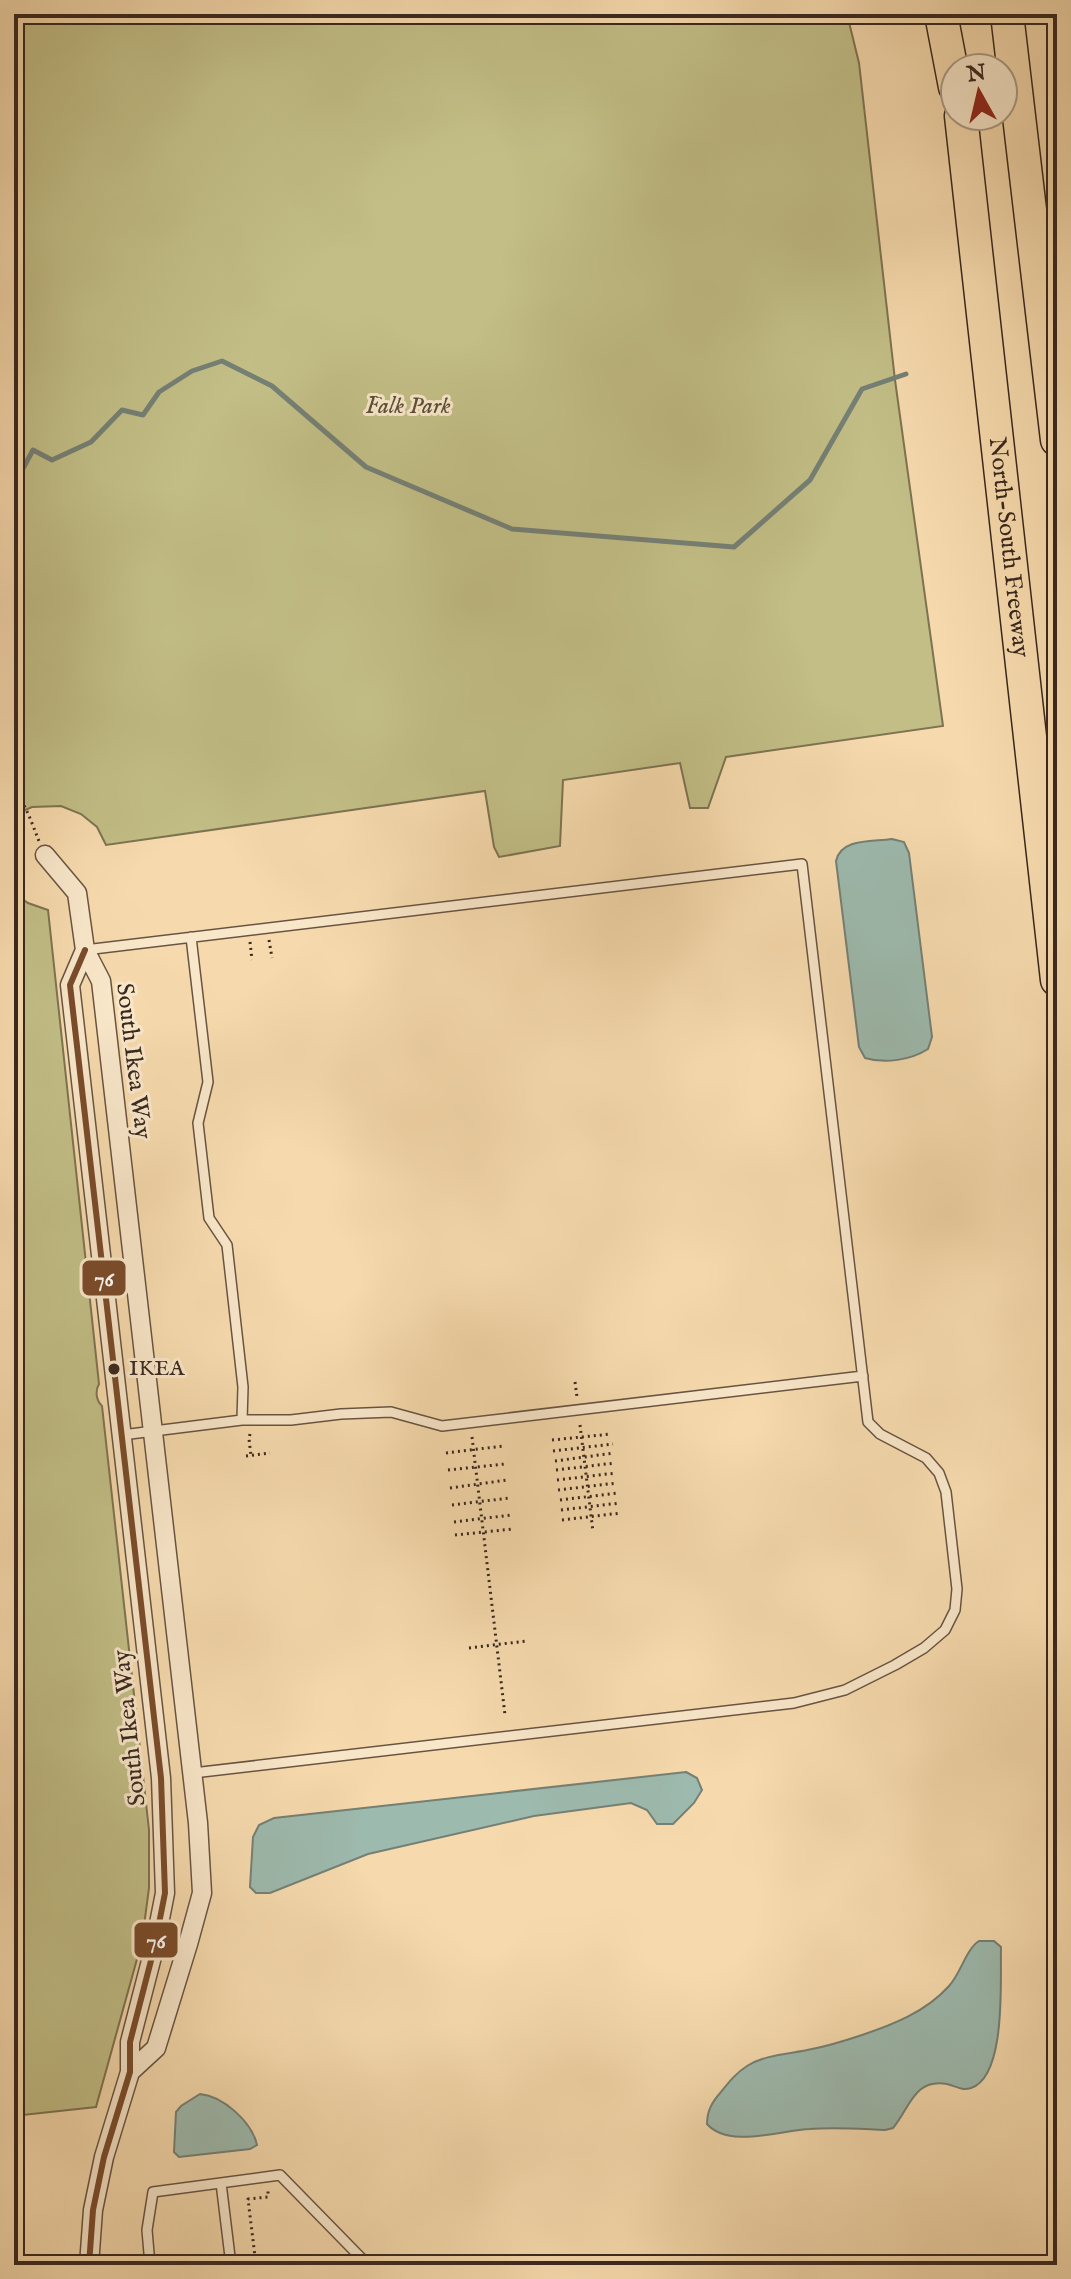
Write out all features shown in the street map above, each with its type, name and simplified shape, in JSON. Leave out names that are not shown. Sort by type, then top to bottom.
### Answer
[{"type":"highway","points":[[941,14],[948,52]]},
{"type":"highway","points":[[949,14],[954,52]]},
{"type":"highway","points":[[1009,24],[1057,440]]},
{"type":"highway","name":"North-South Freeway","points":[[962,132],[1057,980]]},
{"type":"street","name":"South Ikea Way","points":[[45,855],[77,893],[85,950],[101,981],[193,1773],[202,1893],[156,2048],[130,2072]]},
{"type":"street","name":"South Ikea Way","points":[[85,950],[70,985],[164,1814],[165,1893],[130,2042],[130,2072],[104,2157],[93,2210],[89,2265]]},
{"type":"lane","points":[[85,950],[802,864],[868,1422],[880,1434],[926,1458],[939,1473],[946,1492],[957,1589],[955,1610],[945,1630],[924,1648],[845,1690],[794,1703],[193,1773]]},
{"type":"lane","points":[[191,937],[208,1082],[198,1123],[209,1218],[227,1245],[243,1387],[242,1420]]},
{"type":"lane","points":[[122,1435],[242,1420],[291,1420],[391,1412],[442,1426],[863,1376]]},
{"type":"lane","points":[[150,2265],[147,2230],[153,2192],[280,2175],[368,2265]]},
{"type":"lane","points":[[221,2183],[231,2265]]},
{"type":"path","points":[[14,791],[45,855]]},
{"type":"path","points":[[575,1382],[593,1532]]},
{"type":"path","points":[[471,1423],[505,1715]]},
{"type":"path","points":[[552,1440],[611,1434]]},
{"type":"path","points":[[553,1451],[613,1444]]},
{"type":"path","points":[[446,1453],[503,1446]]},
{"type":"path","points":[[246,1456],[270,1453]]},
{"type":"path","points":[[555,1461],[614,1453]]},
{"type":"path","points":[[556,1470],[615,1463]]},
{"type":"path","points":[[448,1470],[505,1464]]},
{"type":"path","points":[[557,1480],[616,1473]]},
{"type":"path","points":[[450,1488],[507,1480]]},
{"type":"path","points":[[558,1490],[617,1483]]},
{"type":"path","points":[[560,1500],[618,1493]]},
{"type":"path","points":[[452,1505],[509,1498]]},
{"type":"path","points":[[561,1510],[620,1503]]},
{"type":"path","points":[[562,1520],[621,1513]]},
{"type":"path","points":[[454,1522],[511,1515]]},
{"type":"path","points":[[455,1535],[513,1529]]},
{"type":"path","points":[[469,1648],[526,1641]]},
{"type":"path","points":[[256,2265],[248,2199],[268,2197],[266,2177]]},
{"type":"green space","name":"Falk Park","points":[[14,14],[847,14],[859,63],[895,380],[943,726],[726,757],[708,808],[690,808],[680,763],[563,780],[560,846],[499,857],[494,847],[485,791],[106,845],[97,827],[81,814],[61,806],[32,807],[14,815]]},
{"type":"green space","points":[[14,893],[28,903],[48,910],[99,1384],[97,1395],[102,1406],[149,1830],[149,1888],[142,1941],[96,2107],[14,2116]]},
{"type":"shaded area","points":[[892,839],[904,842],[909,853],[932,1037],[928,1049],[921,1053],[881,1061],[865,1058],[859,1047],[836,861],[844,848],[851,845]]},
{"type":"shaded area","points":[[686,1772],[697,1778],[702,1790],[673,1824],[657,1824],[647,1810],[631,1803],[534,1816],[368,1854],[270,1893],[256,1893],[250,1887],[253,1837],[259,1825],[274,1818]]},
{"type":"shaded area","points":[[979,1941],[994,1941],[1001,1947],[999,2025],[991,2065],[983,2080],[971,2088],[961,2089],[936,2083],[927,2086],[914,2096],[893,2128],[885,2130],[819,2128],[742,2137],[717,2131],[707,2124],[715,2099],[747,2066],[770,2057],[842,2042],[908,2017],[949,1986]]},
{"type":"shaded area","points":[[200,2094],[227,2105],[243,2119],[257,2145],[250,2149],[179,2157],[174,2152],[176,2112]]},
{"type":"waterway","points":[[14,485],[33,450],[52,460],[91,442],[122,410],[143,415],[159,392],[192,371],[222,361],[272,386],[366,467],[512,529],[734,547],[810,480],[862,389],[906,374]]},
{"type":"transit line","name":"76","points":[[85,950],[70,985],[161,1778],[165,1893],[130,2042],[130,2072],[104,2157],[93,2210],[89,2265]]},
{"type":"place","name":"IKEA","points":[[114,1369]]}]
